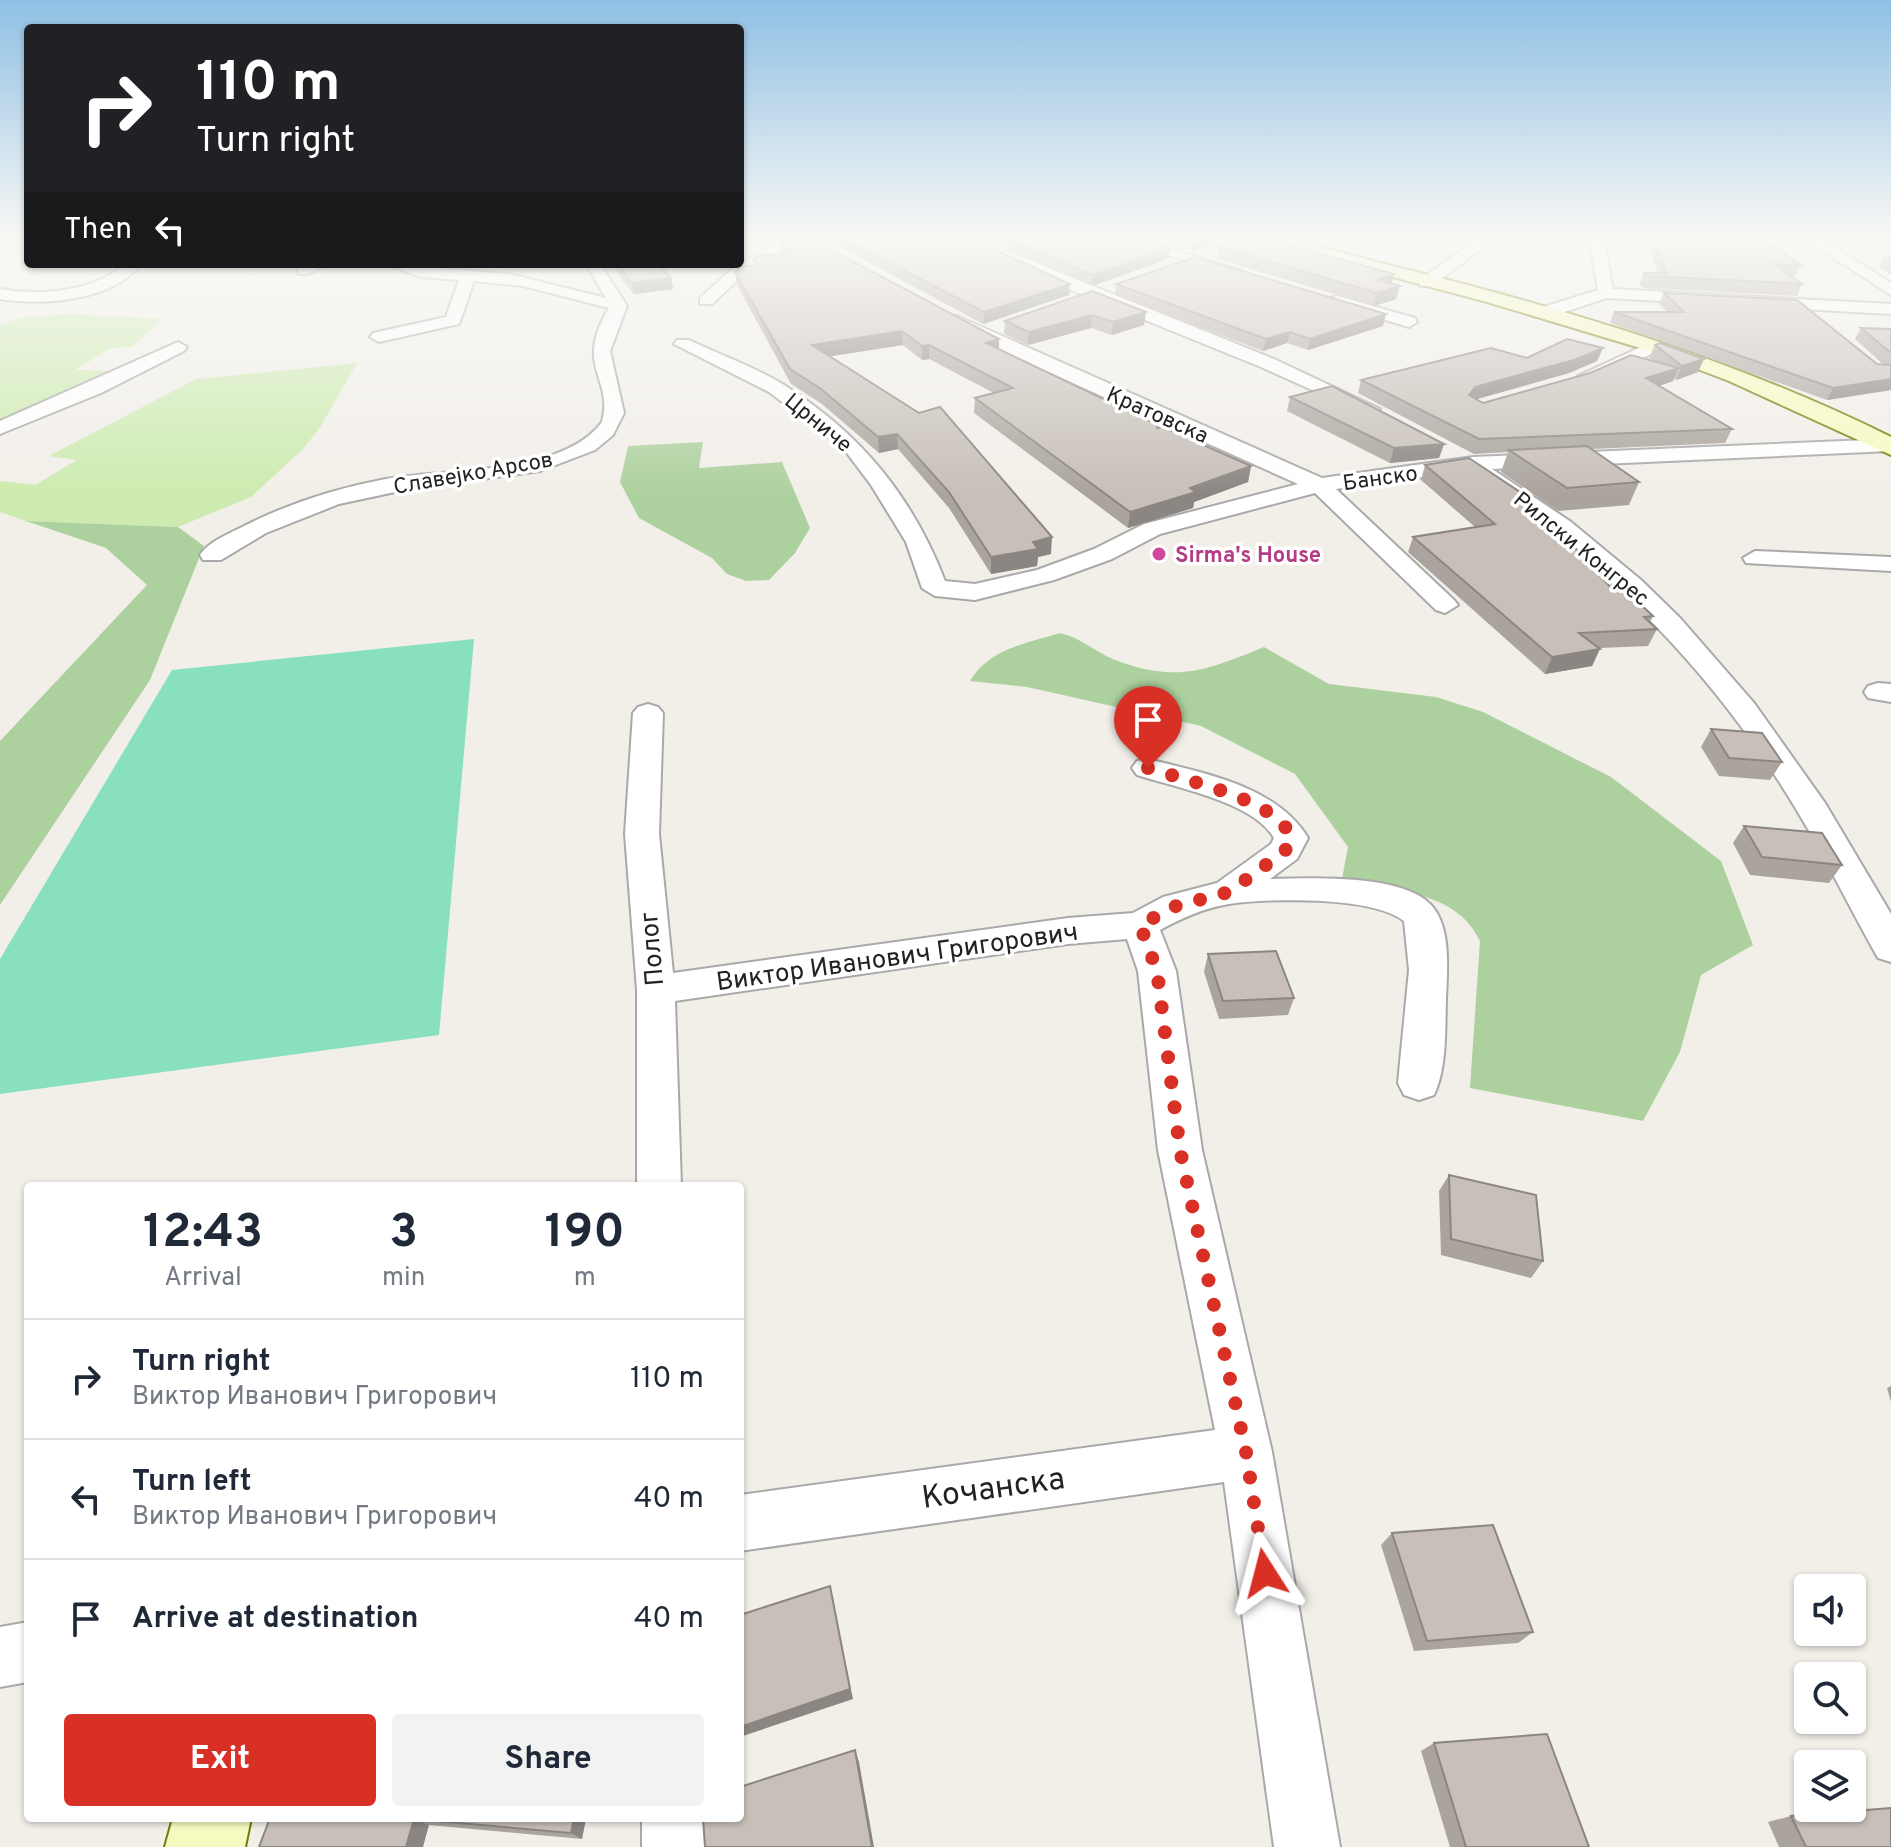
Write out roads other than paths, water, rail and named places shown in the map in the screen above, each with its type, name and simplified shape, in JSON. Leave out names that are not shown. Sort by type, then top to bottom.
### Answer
[{"type":"street","points":[[379,337],[443,322]]},
{"type":"street","name":"Славејко Арсов","points":[[212,555],[247,531],[296,510],[408,482],[477,476],[550,462],[587,445],[608,430],[613,419],[615,406],[600,355],[609,322]]},
{"type":"street","name":"Кратовска","points":[[959,322],[1319,485],[1445,605]]},
{"type":"street","points":[[1160,322],[1263,361],[1387,418]]},
{"type":"street","points":[[1574,322],[1654,346],[1742,378],[1890,446]]},
{"type":"street","points":[[981,334],[1008,324]]},
{"type":"street","name":"Црниче","points":[[683,344],[776,388],[851,445],[881,483],[918,542],[935,588]]},
{"type":"street","points":[[1568,383],[1654,346]]},
{"type":"street","points":[[0,428],[94,389],[178,347]]},
{"type":"street","name":"Рилски Конгрес","points":[[1439,444],[1473,463],[1548,516],[1632,584],[1681,635],[1795,783],[1862,890],[1891,949]]},
{"type":"street","name":"Банско","points":[[935,588],[975,592],[1045,575],[1103,554],[1152,529],[1319,485],[1473,463],[1890,446]]},
{"type":"street","points":[[1755,558],[1891,564]]},
{"type":"street","name":"Полог","points":[[648,713],[642,834],[656,990],[659,1182]]},
{"type":"street","name":"Виктор Иванович Григорович","points":[[1148,768],[1260,806],[1276,815],[1288,829],[1291,838],[1285,851],[1229,892]]},
{"type":"street","name":"Виктор Иванович Григорович","points":[[656,990],[1068,931],[1140,925],[1176,906],[1229,892],[1329,891],[1403,902],[1419,912],[1425,932],[1427,974],[1419,1083]]},
{"type":"street","points":[[1140,925],[1157,971],[1180,1150],[1246,1452],[1307,1847]]},
{"type":"street","name":"Кочанска","points":[[744,1522],[1246,1452]]},
{"type":"street","points":[[0,1657],[24,1653]]},
{"type":"street","points":[[205,1847],[211,1822]]},
{"type":"street","points":[[674,1822],[675,1847]]},
{"type":"place","name":"Sirma's House","points":[[1159,554]]}]
